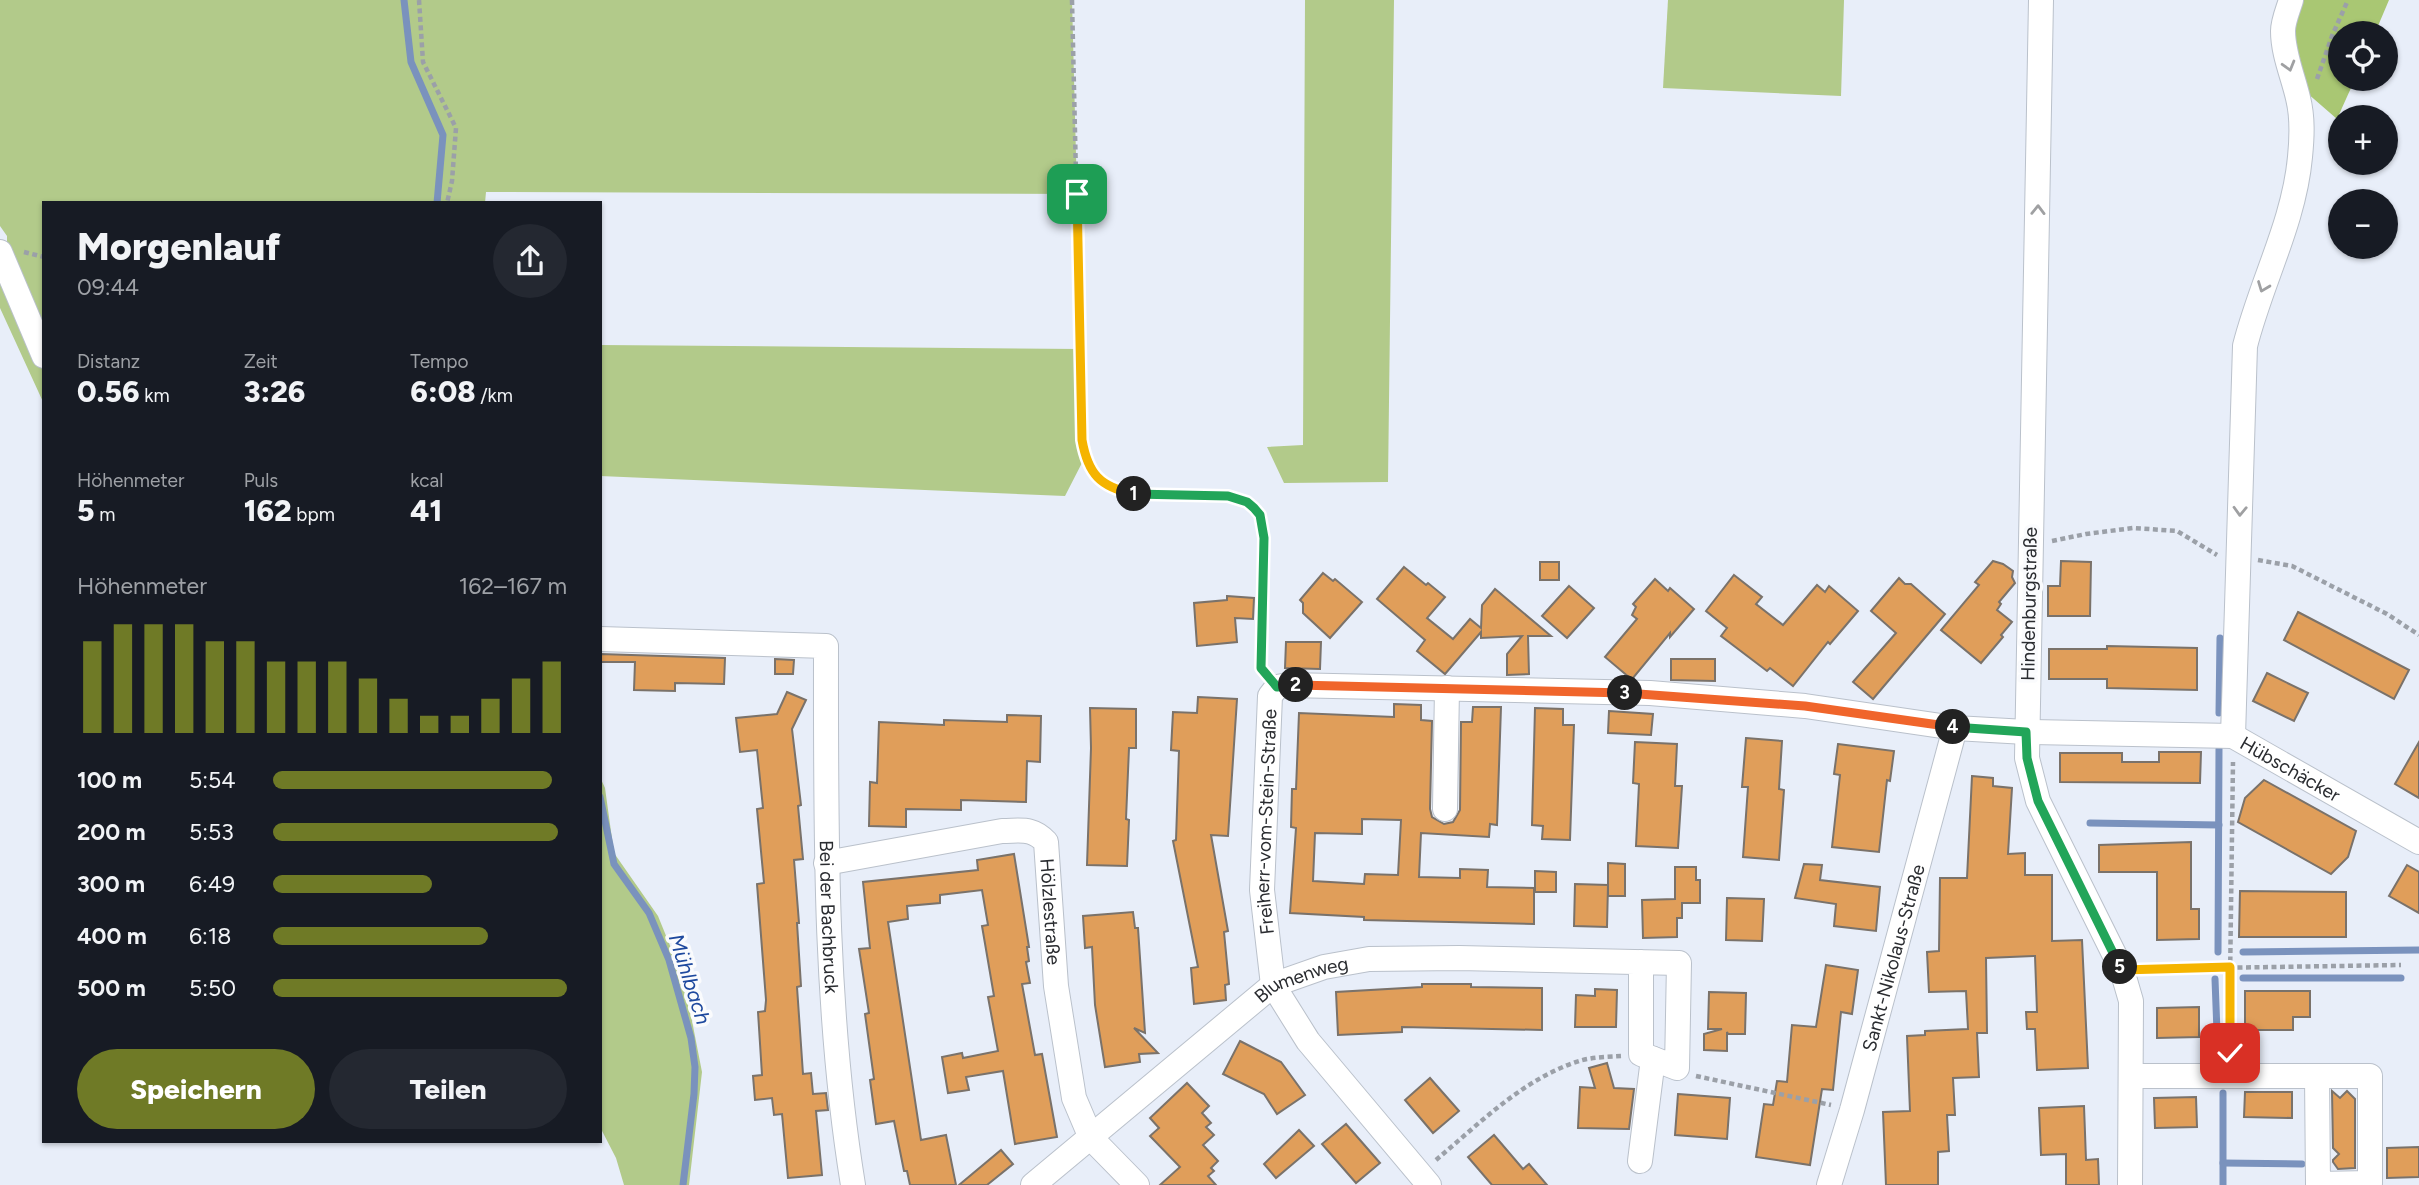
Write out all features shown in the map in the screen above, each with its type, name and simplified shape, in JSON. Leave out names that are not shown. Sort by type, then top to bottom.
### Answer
[{"type":"street","name":"Hindenburgstraße","points":[[2041,0],[2027,758],[2038,801],[2122,970],[2131,1001],[2130,1185]]},
{"type":"street","points":[[2233,736],[2245,346],[2253,314],[2286,226],[2300,159],[2302,122],[2284,51],[2283,27],[2291,0]]},
{"type":"street","points":[[0,252],[42,351]]},
{"type":"street","name":"Bei der Bachbruck","points":[[602,639],[826,646],[826,863],[834,1044],[842,1121],[853,1185]]},
{"type":"street","name":"Hübschäcker","points":[[1273,692],[1288,685],[1650,693],[1805,706],[1955,728],[2233,736],[2419,842]]},
{"type":"street","points":[[1445,810],[1447,688]]},
{"type":"street","name":"Freiherr-vom-Stein-Straße","points":[[1273,692],[1262,890],[1273,985],[1308,1041],[1424,1180]]},
{"type":"street","name":"Sankt-Nikolaus-Straße","points":[[1829,1185],[1852,1110],[1955,728]]},
{"type":"street","name":"Hölzlestraße","points":[[826,863],[1002,831],[1023,830],[1038,833],[1046,842],[1056,986],[1074,1098],[1091,1138],[1137,1185]]},
{"type":"street","name":"Blumenweg","points":[[1033,1185],[1273,985],[1324,967],[1369,958],[1679,962],[1677,1068]]},
{"type":"street","points":[[1640,1161],[1647,1056],[1641,962]]},
{"type":"street","points":[[1647,1056],[1677,1068]]},
{"type":"street","points":[[2131,1076],[2229,1076],[2317,1076],[2370,1076],[2370,1183],[2318,1184],[2317,1076]]},
{"type":"path","points":[[419,0],[423,62],[456,128],[452,181],[447,201]]},
{"type":"path","points":[[1072,0],[1082,440],[1085,457],[1091,471],[1104,484],[1119,491],[1160,496],[1228,496],[1247,502],[1260,515],[1264,538],[1261,668],[1273,692]]},
{"type":"path","points":[[2315,86],[2348,0]]},
{"type":"path","points":[[2031,545],[2133,528],[2177,531],[2211,553],[2239,563],[2247,559],[2292,566],[2386,614],[2419,635]]},
{"type":"path","points":[[2229,1076],[2233,736]]},
{"type":"path","points":[[2122,970],[2401,965]]},
{"type":"path","points":[[1424,1180],[1514,1095],[1544,1075],[1581,1060],[1647,1056]]},
{"type":"path","points":[[1677,1068],[1679,1073],[1852,1110]]},
{"type":"green space","points":[[0,0],[1072,0],[1077,194],[486,192],[485,201],[42,201],[42,400],[0,308],[0,257],[7,269],[7,236],[0,226]]},
{"type":"green space","points":[[1305,0],[1394,0],[1388,482],[1284,483],[1267,447],[1303,445]]},
{"type":"green space","points":[[1668,0],[1844,0],[1841,96],[1663,88]]},
{"type":"green space","points":[[2296,0],[2389,0],[2380,21],[2328,21],[2328,91],[2350,91],[2343,105],[2328,105],[2328,111],[2299,86],[2290,50]]},
{"type":"green space","points":[[602,345],[1080,349],[1082,440],[1085,457],[1065,496],[602,476]]},
{"type":"green space","points":[[602,781],[614,853],[658,916],[684,980],[702,1072],[689,1185],[624,1185],[616,1158],[602,1131]]},
{"type":"building","points":[[1993,561],[2013,571],[2015,583],[1999,602],[2001,604],[1997,610],[2012,622],[1981,663],[1941,630],[1979,585],[1975,582]]},
{"type":"building","points":[[2061,561],[2091,562],[2090,616],[2048,616],[2048,586],[2060,586]]},
{"type":"building","points":[[1540,562],[1559,562],[1559,580],[1540,580]]},
{"type":"building","points":[[1404,567],[1445,597],[1427,618],[1453,639],[1470,619],[1481,628],[1482,605],[1495,589],[1551,636],[1528,636],[1529,674],[1507,675],[1507,654],[1522,636],[1481,638],[1481,632],[1445,674],[1417,651],[1425,640],[1377,599]]},
{"type":"building","points":[[1323,573],[1333,581],[1335,579],[1362,602],[1330,638],[1303,613],[1303,603],[1300,600]]},
{"type":"building","points":[[1734,575],[1762,597],[1756,604],[1783,625],[1817,585],[1825,592],[1829,586],[1858,611],[1830,644],[1828,642],[1793,686],[1770,668],[1767,671],[1721,636],[1727,628],[1706,611]]},
{"type":"building","points":[[1899,578],[1905,584],[1911,584],[1945,614],[1873,699],[1853,682],[1896,633],[1871,611]]},
{"type":"building","points":[[1655,579],[1694,609],[1633,678],[1630,678],[1605,657],[1637,619],[1632,615],[1636,607],[1633,604]]},
{"type":"building","points":[[1569,586],[1594,608],[1567,638],[1542,616]]},
{"type":"building","points":[[1227,596],[1254,598],[1253,619],[1235,618],[1237,642],[1197,646],[1194,603],[1227,600]]},
{"type":"building","points":[[2298,612],[2409,670],[2394,699],[2284,640]]},
{"type":"building","points":[[1286,642],[1321,642],[1320,669],[1285,668]]},
{"type":"building","points":[[2107,646],[2197,648],[2197,690],[2107,688],[2107,679],[2049,679],[2049,649],[2107,649]]},
{"type":"building","points":[[602,654],[725,658],[724,684],[675,683],[675,691],[634,690],[635,662],[602,662]]},
{"type":"building","points":[[775,659],[794,660],[793,674],[775,674]]},
{"type":"building","points":[[1671,659],[1715,659],[1715,681],[1671,680]]},
{"type":"building","points":[[2267,673],[2308,693],[2294,721],[2253,701]]},
{"type":"building","points":[[787,692],[806,700],[792,729],[801,805],[798,806],[803,859],[794,860],[799,923],[801,986],[797,987],[803,1074],[811,1073],[813,1094],[826,1093],[828,1110],[816,1111],[822,1175],[788,1178],[782,1114],[774,1115],[772,1098],[755,1100],[753,1076],[762,1075],[758,1012],[765,1011],[766,1000],[757,884],[764,883],[757,809],[763,808],[757,750],[740,752],[736,718],[777,714]]},
{"type":"building","points":[[1198,697],[1237,699],[1228,836],[1211,835],[1228,931],[1224,932],[1229,984],[1225,985],[1226,1000],[1194,1004],[1191,968],[1198,967],[1173,841],[1176,840],[1179,751],[1171,750],[1173,712],[1197,713]]},
{"type":"building","points":[[1394,704],[1421,705],[1421,720],[1432,721],[1430,809],[1432,817],[1444,824],[1453,822],[1460,810],[1461,722],[1472,722],[1473,707],[1501,707],[1497,825],[1490,824],[1489,837],[1421,833],[1419,877],[1460,878],[1460,869],[1488,870],[1487,887],[1534,888],[1534,924],[1364,920],[1364,917],[1290,913],[1296,828],[1291,827],[1292,789],[1296,789],[1299,713],[1394,717]],"holes":[[[1362,819],[1401,820],[1398,875],[1365,874],[1364,884],[1313,881],[1315,833],[1362,834]]]},
{"type":"building","points":[[1090,708],[1136,709],[1136,748],[1129,748],[1127,866],[1087,865]]},
{"type":"building","points":[[1535,708],[1563,709],[1563,725],[1574,725],[1570,840],[1542,839],[1543,826],[1532,825]]},
{"type":"building","points":[[1609,711],[1653,714],[1651,735],[1608,733]]},
{"type":"building","points":[[1007,715],[1041,716],[1040,762],[1027,761],[1026,802],[961,800],[961,810],[906,809],[906,827],[869,826],[870,782],[877,783],[879,722],[944,725],[944,720],[1007,722]]},
{"type":"building","points":[[1746,738],[1782,741],[1779,789],[1784,790],[1779,860],[1743,857],[1748,787],[1742,787]]},
{"type":"building","points":[[1635,742],[1677,744],[1675,786],[1682,786],[1678,848],[1636,846],[1639,784],[1633,783]]},
{"type":"building","points":[[2419,742],[2419,798],[2395,784]]},
{"type":"building","points":[[1838,744],[1894,751],[1890,781],[1887,780],[1879,852],[1832,847],[1840,775],[1834,774]]},
{"type":"building","points":[[2159,752],[2201,752],[2200,783],[2060,782],[2060,753],[2122,753],[2122,762],[2159,762]]},
{"type":"building","points":[[1972,776],[1993,778],[1993,786],[2012,788],[2008,854],[2025,853],[2025,875],[2052,875],[2052,941],[2082,940],[2088,1068],[2037,1070],[2035,1029],[2027,1029],[2026,1012],[2037,1012],[2035,956],[1986,958],[1987,1033],[1977,1033],[1979,1077],[1953,1078],[1955,1115],[1947,1115],[1949,1151],[1938,1152],[1938,1185],[1886,1185],[1883,1112],[1910,1111],[1907,1036],[1925,1035],[1925,1031],[1968,1029],[1966,991],[1929,992],[1927,952],[1939,951],[1940,878],[1967,878]]},
{"type":"building","points":[[2264,780],[2356,831],[2348,857],[2331,874],[2238,822],[2245,798]]},
{"type":"building","points":[[2191,842],[2191,909],[2199,909],[2199,939],[2157,940],[2157,872],[2099,872],[2099,845]]},
{"type":"building","points":[[1014,854],[1029,947],[1029,961],[1026,962],[1030,983],[1022,984],[1035,1055],[1042,1054],[1057,1137],[1015,1144],[1003,1071],[966,1077],[969,1090],[948,1093],[942,1057],[962,1053],[963,1058],[998,1051],[988,997],[994,996],[982,926],[988,925],[982,890],[940,895],[940,903],[907,906],[908,919],[888,922],[921,1140],[946,1135],[956,1185],[910,1185],[907,1171],[904,1171],[894,1121],[876,1124],[870,1080],[874,1079],[865,1014],[869,1013],[859,949],[870,948],[863,882],[978,870],[977,860]]},
{"type":"building","points":[[1608,863],[1625,864],[1625,896],[1608,896]]},
{"type":"building","points":[[1804,864],[1822,865],[1820,880],[1880,887],[1876,931],[1834,926],[1836,904],[1795,898]]},
{"type":"building","points":[[2407,865],[2419,872],[2419,913],[2389,896]]},
{"type":"building","points":[[1675,867],[1696,867],[1696,880],[1700,880],[1700,903],[1682,903],[1682,918],[1677,918],[1677,937],[1643,938],[1642,900],[1675,899]]},
{"type":"building","points":[[1535,871],[1556,872],[1556,892],[1535,892]]},
{"type":"building","points":[[1575,884],[1608,885],[1607,927],[1574,926]]},
{"type":"building","points":[[2240,891],[2346,892],[2346,937],[2239,937]]},
{"type":"building","points":[[1727,898],[1764,899],[1762,941],[1726,940]]},
{"type":"building","points":[[1133,912],[1135,928],[1138,928],[1145,1033],[1134,1028],[1158,1053],[1139,1054],[1140,1062],[1105,1067],[1095,1005],[1092,947],[1085,948],[1083,916]]},
{"type":"building","points":[[1826,965],[1858,970],[1852,1014],[1841,1012],[1833,1090],[1822,1089],[1810,1165],[1756,1157],[1764,1104],[1773,1105],[1777,1081],[1787,1082],[1792,1025],[1816,1027]]},
{"type":"building","points":[[1422,984],[1542,988],[1542,1030],[1402,1027],[1402,1032],[1338,1035],[1336,992],[1422,987]]},
{"type":"building","points":[[1595,989],[1617,990],[1616,1027],[1575,1027],[1576,995],[1595,996]]},
{"type":"building","points":[[2245,991],[2310,991],[2310,1017],[2293,1017],[2293,1030],[2245,1030]]},
{"type":"building","points":[[1709,992],[1746,993],[1745,1034],[1727,1032],[1727,1051],[1704,1050],[1704,1034],[1722,1029],[1708,1029]]},
{"type":"building","points":[[2199,1007],[2199,1037],[2157,1038],[2157,1008]]},
{"type":"building","points":[[1240,1041],[1281,1062],[1305,1095],[1277,1114],[1264,1094],[1223,1074]]},
{"type":"building","points":[[1607,1063],[1614,1088],[1634,1089],[1629,1129],[1578,1128],[1580,1087],[1595,1088],[1589,1068]]},
{"type":"building","points":[[1430,1078],[1459,1111],[1433,1133],[1405,1100]]},
{"type":"building","points":[[1187,1083],[1209,1106],[1202,1113],[1211,1123],[1206,1127],[1214,1135],[1203,1145],[1218,1161],[1211,1168],[1214,1171],[1208,1176],[1216,1185],[1160,1185],[1180,1167],[1150,1136],[1159,1128],[1150,1118]]},
{"type":"building","points":[[2332,1091],[2340,1098],[2347,1091],[2355,1099],[2355,1168],[2338,1169],[2333,1162],[2339,1154],[2333,1148]]},
{"type":"building","points":[[2245,1092],[2292,1092],[2292,1118],[2244,1117]]},
{"type":"building","points":[[1678,1094],[1730,1098],[1727,1139],[1675,1135]]},
{"type":"building","points":[[2196,1097],[2197,1127],[2155,1128],[2154,1098]]},
{"type":"building","points":[[2084,1106],[2086,1160],[2098,1159],[2099,1185],[2066,1185],[2066,1154],[2041,1155],[2039,1108]]},
{"type":"building","points":[[1346,1124],[1380,1163],[1356,1183],[1322,1144]]},
{"type":"building","points":[[1299,1130],[1314,1146],[1276,1178],[1264,1164]]},
{"type":"building","points":[[1494,1135],[1523,1169],[1529,1164],[1547,1185],[1492,1185],[1468,1157]]},
{"type":"building","points":[[2419,1147],[2419,1177],[2387,1178],[2387,1148]]},
{"type":"building","points":[[1001,1150],[1013,1164],[987,1185],[959,1185]]},
{"type":"waterway","name":"Mühlbach","points":[[404,0],[411,62],[443,135],[437,201]]},
{"type":"waterway","points":[[2219,713],[2220,638]]},
{"type":"waterway","points":[[2218,952],[2219,749]]},
{"type":"waterway","name":"Mühlbach","points":[[602,807],[614,864],[649,913],[669,960],[691,1038],[695,1067],[694,1094],[683,1185]]},
{"type":"waterway","points":[[2090,823],[2219,825]]},
{"type":"waterway","points":[[2243,952],[2419,950]]},
{"type":"waterway","points":[[2243,978],[2401,978]]},
{"type":"waterway","points":[[2215,979],[2218,1059]]},
{"type":"waterway","points":[[2223,1093],[2223,1185]]},
{"type":"waterway","points":[[2223,1163],[2302,1164]]},
{"type":"route","points":[[1077,194],[1082,440],[1085,457],[1091,471],[1104,484],[1119,491],[1138,495],[1228,496],[1247,502],[1260,515],[1264,538],[1261,668],[1277,687],[1288,685],[1650,693],[1805,706],[1955,728],[2026,732],[2027,758],[2038,801],[2122,970],[2230,967],[2230,1053]]}]
